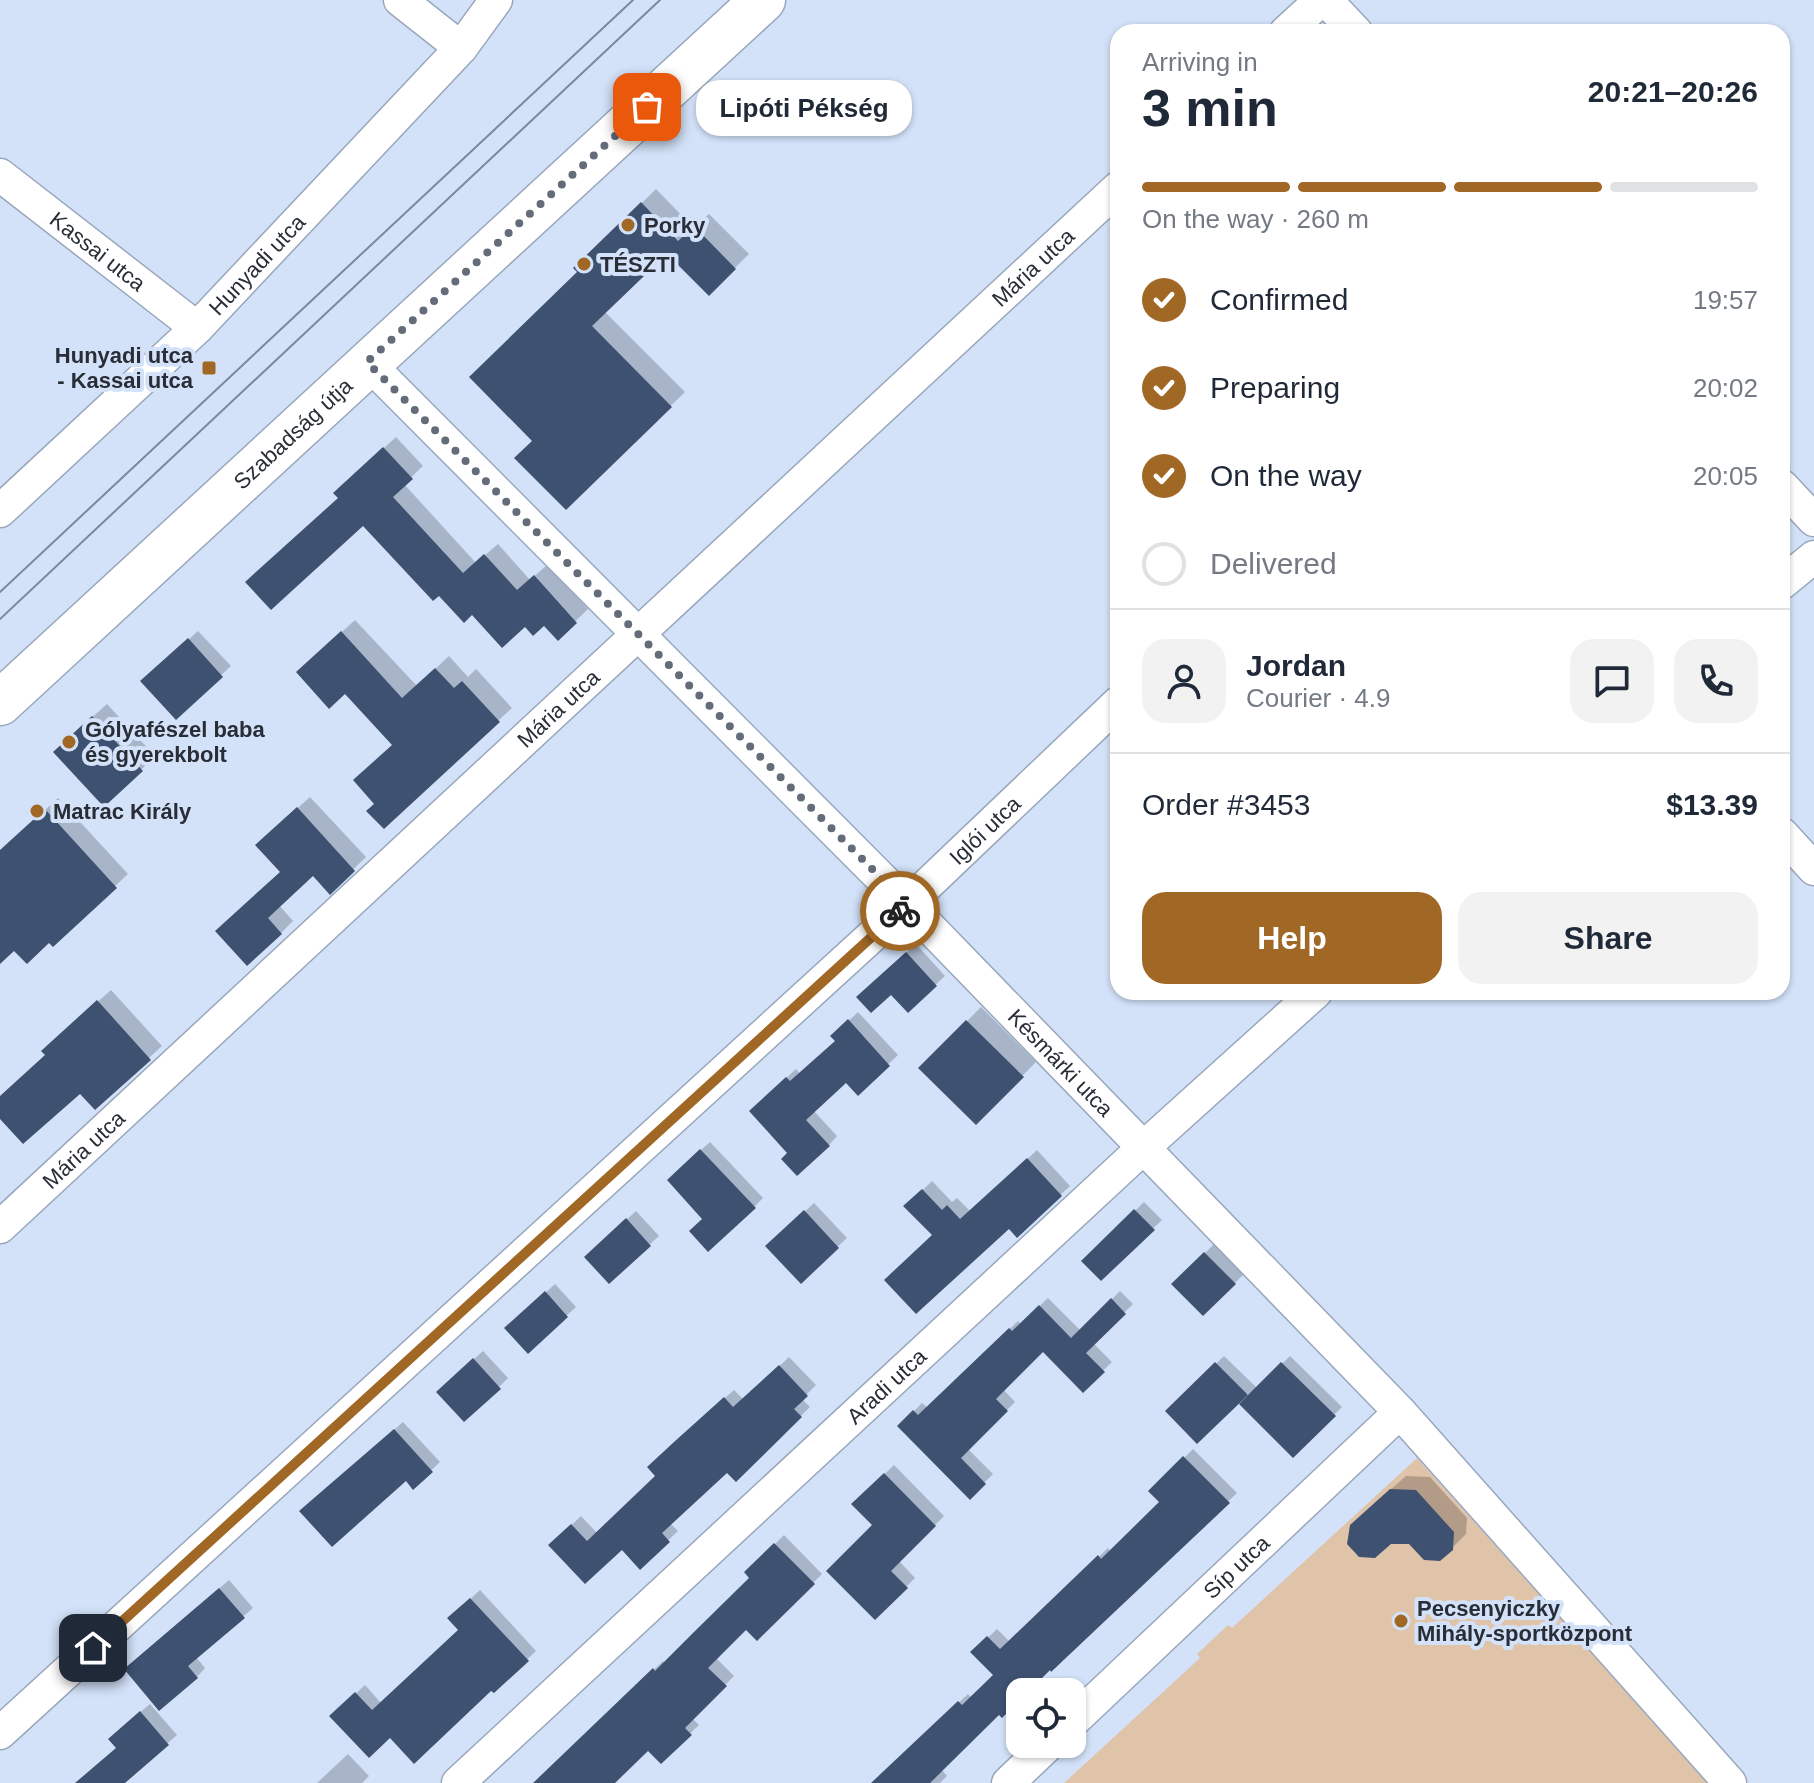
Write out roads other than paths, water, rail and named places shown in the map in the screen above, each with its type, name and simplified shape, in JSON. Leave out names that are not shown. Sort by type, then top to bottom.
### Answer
[{"type":"main road","name":"Szabadság útja","points":[[0,703],[763,0]]},
{"type":"street","points":[[400,0],[461,48]]},
{"type":"street","name":"Hunyadi utca","points":[[0,511],[197,328],[461,48],[496,0]]},
{"type":"street","points":[[1295,24],[1323,0],[1348,24]]},
{"type":"street","name":"Kassai utca","points":[[0,175],[197,328]]},
{"type":"street","name":"Mária utca","points":[[0,1227],[1110,195]]},
{"type":"street","name":"Késmárki utca","points":[[367,362],[907,904],[1400,1412],[1730,1783]]},
{"type":"street","points":[[1790,494],[1814,520]]},
{"type":"street","points":[[1790,576],[1814,557]]},
{"type":"street","name":"Iglói utca","points":[[0,1733],[907,904],[1110,711]]},
{"type":"street","points":[[1790,843],[1814,869]]},
{"type":"street","name":"Aradi utca","points":[[458,1783],[1142,1149],[1307,1000]]},
{"type":"street","name":"Síp utca","points":[[1086,1709],[1400,1412]]},
{"type":"street","points":[[1008,1783],[1034,1758]]},
{"type":"tram line","points":[[0,592],[633,0]]},
{"type":"tram line","points":[[0,619],[660,0]]},
{"type":"place","name":"Lipóti Pékség","points":[[647,107]]},
{"type":"place","name":"Porky","points":[[628,225]]},
{"type":"place","name":"TÉSZTI","points":[[584,264]]},
{"type":"place","name":"Hunyadi utca - Kassai utca","points":[[209,368]]},
{"type":"place","name":"Gólyafészel baba és gyerekbolt","points":[[69,742]]},
{"type":"place","name":"Matrac Király","points":[[37,811]]},
{"type":"place","name":"Pecsenyiczky Mihály-sportközpont","points":[[1401,1621]]}]
